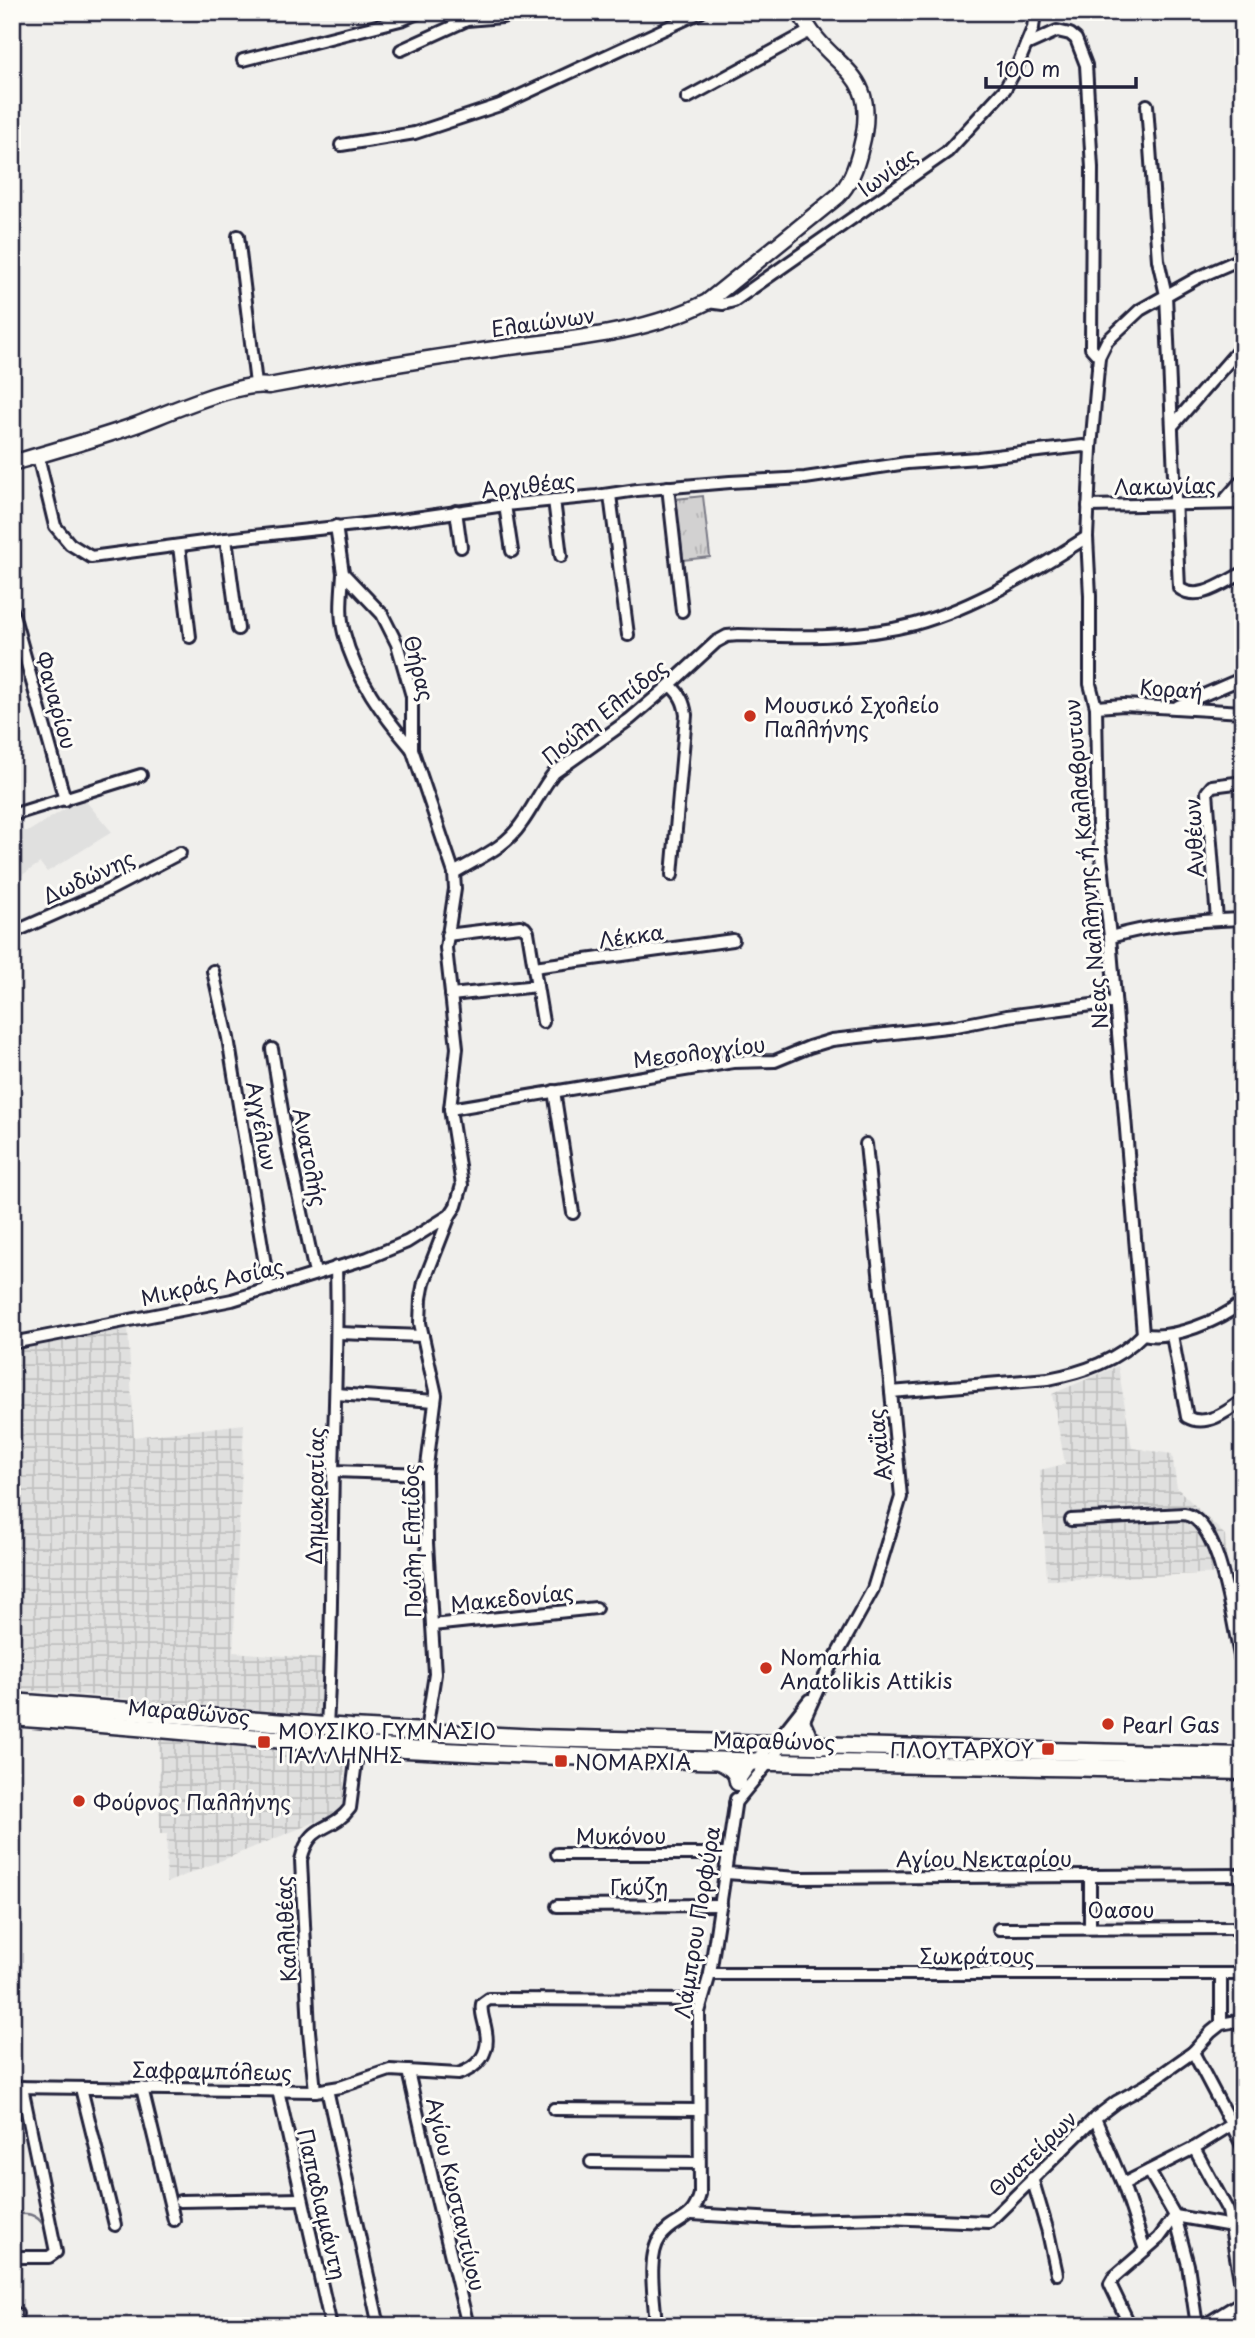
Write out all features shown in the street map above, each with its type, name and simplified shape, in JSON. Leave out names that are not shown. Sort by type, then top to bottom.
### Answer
[{"type":"main road","name":"Ελαιώνων","points":[[12,463],[256,384],[269,386],[412,361],[620,330],[664,321],[707,302],[826,207],[842,192],[851,177],[865,131],[867,112],[864,97],[851,72],[810,31],[800,12]]},
{"type":"main road","name":"Μαραθώνος","points":[[12,1702],[426,1733],[769,1753],[1243,1771]]},
{"type":"main road","name":"Μαραθώνος","points":[[12,1717],[423,1750],[717,1760],[820,1746],[1243,1756]]},
{"type":"main road","points":[[802,1723],[808,1737],[820,1746]]},
{"type":"main road","points":[[717,1760],[732,1770],[738,1777],[738,1782]]},
{"type":"street","points":[[243,60],[404,19],[420,12]]},
{"type":"street","points":[[401,50],[467,20],[502,17],[518,12]]},
{"type":"street","points":[[341,145],[415,133],[500,105],[701,12]]},
{"type":"street","name":"Ιωνίας","points":[[707,302],[723,304],[734,301],[947,152],[1005,89],[1033,28],[1035,12]]},
{"type":"street","points":[[687,97],[810,31]]},
{"type":"street","points":[[1026,45],[1057,31],[1070,34],[1076,39],[1086,65],[1092,168],[1091,348],[1099,358]]},
{"type":"street","points":[[1147,105],[1158,260],[1166,295],[1180,588],[1186,594],[1198,595],[1243,573]]},
{"type":"street","points":[[237,236],[256,384]]},
{"type":"street","name":"Νεας Nαλληνης ή Καλλαβρυτων","points":[[1140,1337],[1110,937],[1098,828],[1096,708],[1090,684],[1091,620],[1087,537],[1099,358],[1107,341],[1140,310],[1197,278],[1243,258]]},
{"type":"street","points":[[1174,424],[1243,345]]},
{"type":"street","name":"Αργιθέας","points":[[38,456],[55,526],[65,540],[82,554],[95,557],[668,487],[805,478],[908,463],[1083,446],[1091,448]]},
{"type":"street","points":[[1222,503],[1243,479]]},
{"type":"street","points":[[668,487],[682,611]]},
{"type":"street","points":[[610,495],[628,635]]},
{"type":"street","points":[[554,500],[561,556]]},
{"type":"street","name":"Λακωνίας","points":[[1088,506],[1243,503]]},
{"type":"street","points":[[505,505],[512,551]]},
{"type":"street","points":[[456,512],[461,547]]},
{"type":"street","name":"Θήρας","points":[[337,526],[343,573],[341,610],[344,633],[360,674],[389,722],[412,749]]},
{"type":"street","name":"Πούλη Ελπίδος","points":[[423,1750],[435,1674],[426,1543],[426,1474],[435,1386],[420,1322],[422,1290],[462,1185],[450,1108],[457,1048],[446,963],[447,935],[455,889],[454,873],[507,840],[520,826],[546,783],[563,765],[629,719],[716,642],[727,636],[850,635],[912,624],[974,600],[1087,537]]},
{"type":"street","points":[[226,539],[238,629]]},
{"type":"street","points":[[179,546],[190,637]]},
{"type":"street","name":"Θήρας","points":[[343,573],[382,614],[397,644],[412,696],[412,749],[454,873]]},
{"type":"street","name":"Φαναρίου","points":[[12,610],[65,800]]},
{"type":"street","points":[[1171,708],[1243,678]]},
{"type":"street","points":[[670,685],[685,703],[686,715],[672,875]]},
{"type":"street","name":"Κοραή","points":[[1096,708],[1124,705],[1243,712]]},
{"type":"street","points":[[12,815],[141,775]]},
{"type":"street","name":"Ανθέων","points":[[1217,920],[1207,792],[1212,786],[1243,782]]},
{"type":"street","name":"Δωδώνης","points":[[12,933],[109,890],[180,853]]},
{"type":"street","points":[[1110,937],[1134,930],[1243,919]]},
{"type":"street","points":[[447,935],[523,927],[528,932],[543,1022]]},
{"type":"street","name":"Λέκκα","points":[[534,967],[733,940]]},
{"type":"street","name":"Αγγέλων","points":[[213,971],[228,1038],[270,1289]]},
{"type":"street","points":[[451,995],[537,986]]},
{"type":"street","name":"Μεσολογγίου","points":[[450,1108],[733,1062],[775,1061],[832,1041],[1115,1003]]},
{"type":"street","name":"Ανατολής","points":[[272,1049],[288,1147],[315,1273]]},
{"type":"street","points":[[554,1091],[573,1213]]},
{"type":"street","points":[[866,1144],[891,1392]]},
{"type":"street","name":"Μικράς Ασίας","points":[[12,1343],[232,1300],[270,1289],[387,1251],[407,1242],[450,1215]]},
{"type":"street","name":"Δημοκρατίας","points":[[327,1726],[332,1637],[333,1471],[338,1333],[336,1267]]},
{"type":"street","points":[[1140,1337],[1172,1335],[1222,1317],[1243,1302]]},
{"type":"street","points":[[338,1333],[423,1336]]},
{"type":"street","points":[[1172,1335],[1187,1417],[1195,1421],[1219,1416],[1243,1401]]},
{"type":"street","name":"Αχαΐας","points":[[769,1753],[802,1723],[873,1589],[899,1507],[901,1487],[891,1392],[1071,1375],[1095,1367],[1140,1337]]},
{"type":"street","points":[[336,1394],[435,1401]]},
{"type":"street","points":[[333,1471],[426,1474]]},
{"type":"street","points":[[1071,1520],[1184,1514],[1198,1519],[1209,1533],[1219,1556],[1243,1668]]},
{"type":"street","name":"Μακεδονίας","points":[[432,1625],[596,1608]]},
{"type":"street","name":"Αχαΐας","points":[[769,1753],[818,1689]]},
{"type":"street","name":"Καλλιθέας","points":[[315,2091],[309,2031],[301,1860],[311,1836],[343,1816],[350,1808],[358,1746]]},
{"type":"street","points":[[738,1782],[769,1753]]},
{"type":"street","name":"Λάμπρου Πορφύρα","points":[[735,1803],[769,1753]]},
{"type":"street","name":"Λάμπρου Πορφύρα","points":[[692,2214],[700,2194],[698,2020],[710,1974],[738,1782]]},
{"type":"street","name":"Μυκόνου","points":[[557,1854],[728,1854]]},
{"type":"street","name":"Αγίου Νεκταρίου","points":[[726,1873],[799,1878],[1243,1875]]},
{"type":"street","points":[[1090,1876],[1090,1928]]},
{"type":"street","name":"Γκύζη","points":[[557,1906],[721,1905]]},
{"type":"street","name":"Οασου","points":[[999,1929],[1243,1928]]},
{"type":"street","name":"Σωκράτους","points":[[710,1974],[1243,1974]]},
{"type":"street","points":[[1221,1974],[1221,2024],[1243,2020]]},
{"type":"street","name":"Σαφραμπόλεως","points":[[17,2087],[315,2091],[340,2087],[382,2071],[458,2074],[477,2064],[484,2055],[487,2034],[481,2009],[484,2001],[495,1998],[702,2000]]},
{"type":"street","name":"Θυατείρων","points":[[692,2214],[791,2220],[885,2218],[989,2222],[1095,2118],[1193,2052],[1210,2032],[1221,2024]]},
{"type":"street","points":[[1193,2052],[1243,2147]]},
{"type":"street","name":"Αγίου Κωσταντίνου","points":[[408,2071],[468,2326]]},
{"type":"street","points":[[12,2257],[52,2257],[57,2249],[17,2087]]},
{"type":"street","points":[[81,2088],[115,2225]]},
{"type":"street","points":[[142,2088],[174,2220]]},
{"type":"street","points":[[327,2089],[379,2326]]},
{"type":"street","name":"Παπαδιαμάντη","points":[[278,2090],[331,2326]]},
{"type":"street","points":[[554,2109],[699,2110]]},
{"type":"street","points":[[1095,2118],[1123,2184],[1146,2250]]},
{"type":"street","points":[[1123,2184],[1231,2125]]},
{"type":"street","points":[[1195,2147],[1228,2211],[1243,2299],[1203,2326]]},
{"type":"street","points":[[591,2162],[699,2163]]},
{"type":"street","points":[[1149,2171],[1175,2216],[1188,2265],[1197,2326]]},
{"type":"street","points":[[1032,2178],[1057,2274]]},
{"type":"street","points":[[180,2201],[302,2199]]},
{"type":"street","points":[[656,2326],[653,2258],[656,2244],[661,2235],[692,2214]]},
{"type":"street","points":[[1175,2216],[1232,2226]]},
{"type":"street","points":[[1130,2326],[1110,2284],[1114,2277],[1158,2238],[1175,2216]]},
{"type":"shaded area","points":[[83,798],[112,832],[47,872],[40,863],[12,882],[12,831],[29,831]]},
{"type":"shaded area","points":[[128,1328],[134,1437],[244,1424],[233,1652],[324,1659],[321,1715],[12,1689],[12,1349]]},
{"type":"shaded area","points":[[1118,1366],[1132,1448],[1172,1454],[1177,1488],[1225,1535],[1227,1573],[1047,1580],[1040,1470],[1065,1464],[1052,1394]]},
{"type":"shaded area","points":[[159,1739],[346,1755],[342,1807],[335,1814],[166,1883],[167,1834],[160,1834]]},
{"type":"green space","points":[[703,496],[710,557],[683,560],[676,499]]},
{"type":"waterway","points":[[12,2214],[31,2215],[38,2218],[44,2226]]},
{"type":"place","name":"Μουσικό Σχολείο Παλλήνης","points":[[750,716]]},
{"type":"place","name":"Nomarhia Anatolikis Attikis","points":[[766,1668]]},
{"type":"place","name":"Pearl Gas","points":[[1108,1724]]},
{"type":"place","name":"ΜΟΥΣΙΚΟ ΓΥΜΝΑΣΙΟ ΠΑΛΛΗΝΗΣ","points":[[264,1742]]},
{"type":"place","name":"ΠΛΟΥΤΑΡΧΟΥ","points":[[1048,1749]]},
{"type":"place","name":"ΝΟΜΑΡΧΙΑ","points":[[561,1761]]},
{"type":"place","name":"Φούρνος Παλλήνης","points":[[79,1801]]}]
